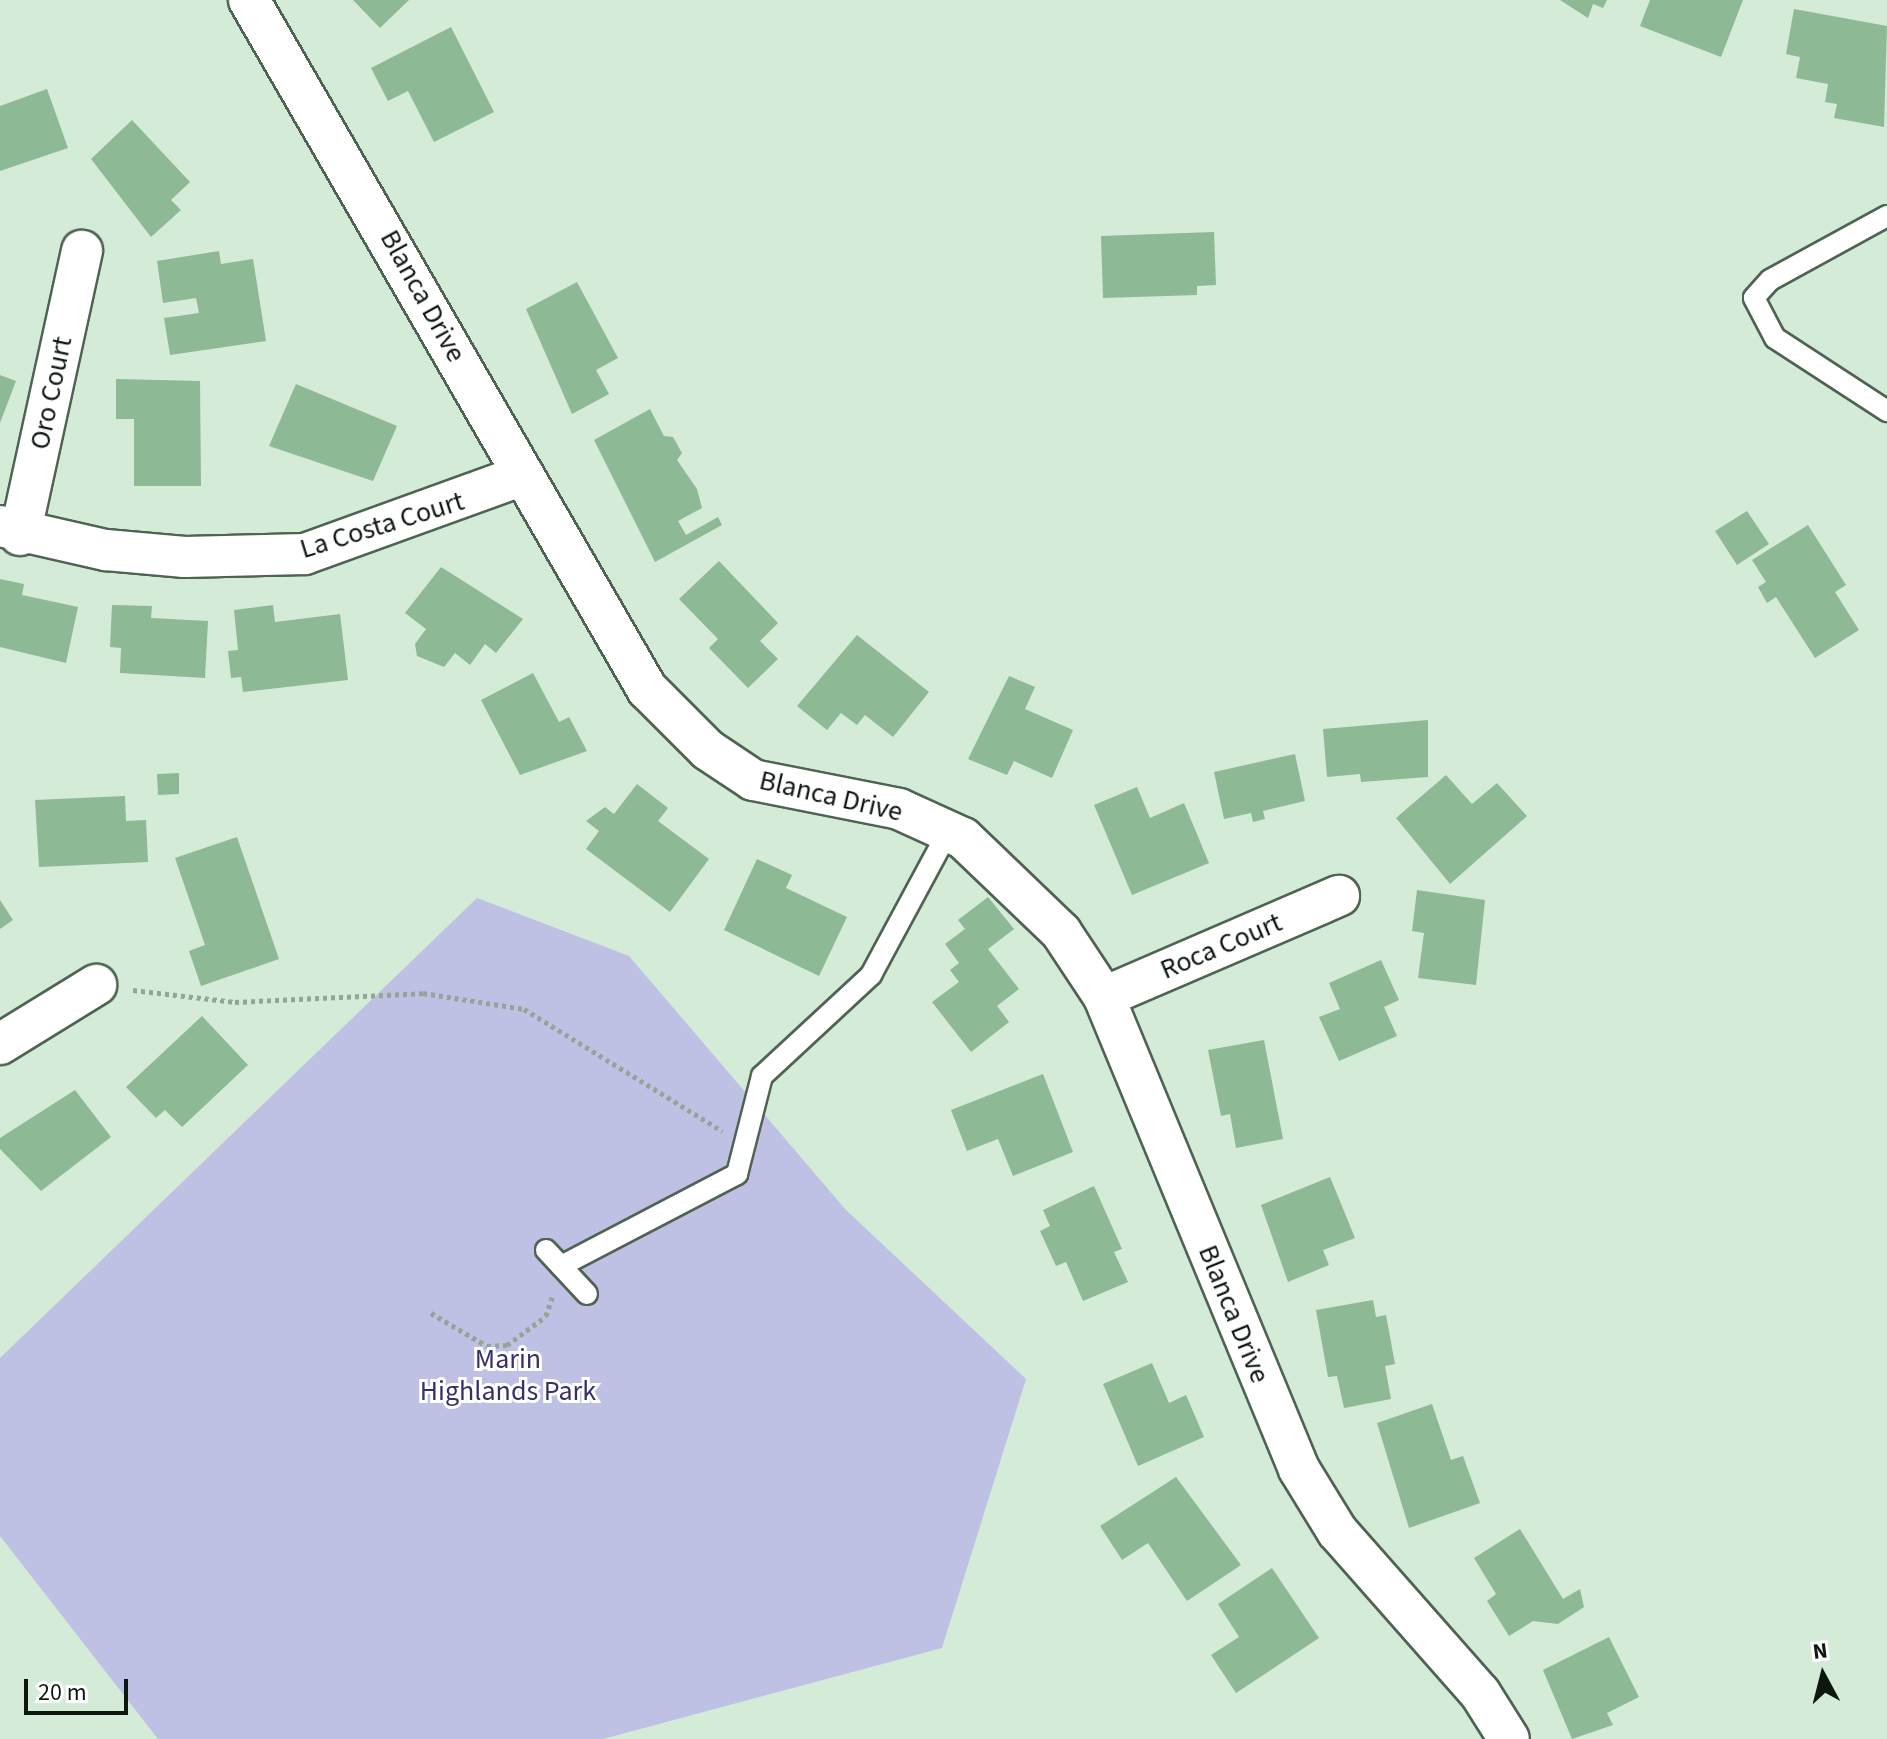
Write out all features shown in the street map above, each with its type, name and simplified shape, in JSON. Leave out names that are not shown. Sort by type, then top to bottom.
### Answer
[{"type":"street","name":"Blanca Drive","points":[[249,0],[647,689],[708,750],[753,780],[899,809],[948,832],[1020,885],[1104,997],[1299,1469],[1337,1531],[1480,1693],[1509,1739]]},
{"type":"street","name":"Oro Court","points":[[10,530],[82,251]]},
{"type":"street","name":"La Costa Court","points":[[10,530],[185,557],[305,554],[523,475]]},
{"type":"street","name":"Roca Court","points":[[1104,997],[1339,896]]},
{"type":"street","points":[[0,1044],[96,985]]},
{"type":"lane","points":[[1887,216],[1770,280],[1754,298],[1775,338],[1887,411]]},
{"type":"lane","points":[[731,1196],[762,1076],[871,975],[948,832]]},
{"type":"lane","points":[[561,1266],[737,1174]]},
{"type":"lane","points":[[546,1250],[587,1294]]},
{"type":"path","points":[[96,985],[235,1002],[423,993],[524,1009],[744,1144]]},
{"type":"path","points":[[431,1313],[487,1346],[507,1345],[546,1316],[561,1266]]},
{"type":"green space","name":"Marin Highlands Park","points":[[477,898],[629,956],[846,1210],[1026,1379],[942,1648],[603,1739],[158,1739],[0,1536],[0,1358]]},
{"type":"building","points":[[353,0],[409,0],[380,28]]},
{"type":"building","points":[[1560,0],[1607,0],[1603,8],[1593,4],[1588,18]]},
{"type":"building","points":[[1650,0],[1743,0],[1721,57],[1640,26]]},
{"type":"building","points":[[1794,9],[1887,26],[1884,127],[1834,118],[1837,104],[1825,102],[1828,84],[1796,78],[1800,57],[1786,54]]},
{"type":"building","points":[[451,27],[494,112],[434,142],[408,91],[388,101],[371,68]]},
{"type":"building","points":[[47,89],[68,148],[0,171],[0,106]]},
{"type":"building","points":[[132,120],[190,182],[171,200],[181,210],[151,237],[91,159]]},
{"type":"building","points":[[1214,232],[1216,285],[1197,286],[1197,295],[1103,298],[1101,236]]},
{"type":"building","points":[[219,251],[221,264],[253,259],[266,341],[170,355],[164,318],[199,313],[196,298],[163,303],[157,261]]},
{"type":"building","points":[[577,282],[618,358],[596,370],[609,394],[572,414],[526,309]]},
{"type":"building","points":[[0,375],[16,381],[0,423]]},
{"type":"building","points":[[116,379],[200,381],[201,486],[134,486],[134,419],[116,419]]},
{"type":"building","points":[[296,384],[397,426],[373,481],[269,446]]},
{"type":"building","points":[[650,409],[664,436],[673,437],[682,453],[677,460],[697,489],[702,508],[678,521],[686,535],[718,517],[722,525],[655,562],[594,440]]},
{"type":"building","points":[[1747,511],[1769,544],[1737,565],[1715,531]]},
{"type":"building","points":[[1808,525],[1846,585],[1835,592],[1859,630],[1815,658],[1776,597],[1767,603],[1758,587],[1766,582],[1752,560]]},
{"type":"building","points":[[719,561],[778,623],[760,641],[778,659],[748,688],[709,648],[718,639],[679,599]]},
{"type":"building","points":[[441,567],[523,619],[496,653],[485,644],[470,665],[455,653],[444,667],[417,656],[415,644],[426,629],[405,613]]},
{"type":"building","points":[[0,579],[24,584],[22,595],[78,607],[66,663],[0,647]]},
{"type":"building","points":[[112,605],[152,606],[151,618],[208,621],[205,678],[120,673],[121,648],[110,647]]},
{"type":"building","points":[[273,605],[275,622],[340,614],[348,680],[243,692],[241,677],[231,678],[228,651],[238,650],[234,610]]},
{"type":"building","points":[[857,635],[929,692],[893,737],[865,715],[857,725],[841,713],[827,730],[797,706]]},
{"type":"building","points":[[533,673],[559,722],[569,717],[587,751],[520,775],[481,700]]},
{"type":"building","points":[[1009,676],[1035,687],[1025,709],[1073,730],[1052,778],[1014,761],[1007,775],[968,759]]},
{"type":"building","points":[[1428,720],[1428,777],[1361,782],[1360,774],[1327,777],[1323,729]]},
{"type":"building","points":[[1295,754],[1305,801],[1263,811],[1265,819],[1253,822],[1251,813],[1224,819],[1214,772]]},
{"type":"building","points":[[179,773],[179,794],[158,795],[157,774]]},
{"type":"building","points":[[1446,775],[1472,804],[1497,783],[1527,816],[1450,884],[1396,818]]},
{"type":"building","points":[[637,784],[668,808],[658,821],[709,859],[670,912],[586,849],[599,831],[586,821],[605,807],[614,814]]},
{"type":"building","points":[[1137,787],[1150,818],[1184,803],[1209,863],[1132,895],[1094,805]]},
{"type":"building","points":[[125,796],[126,821],[146,820],[148,862],[39,867],[35,800]]},
{"type":"building","points":[[237,837],[279,959],[201,986],[189,951],[205,945],[175,858]]},
{"type":"building","points":[[757,859],[792,875],[786,888],[847,917],[819,976],[724,930]]},
{"type":"building","points":[[1417,890],[1485,900],[1476,985],[1418,978],[1424,933],[1412,931]]},
{"type":"building","points":[[988,897],[1014,929],[988,949],[1019,989],[997,1006],[1009,1022],[971,1052],[932,1002],[959,982],[950,970],[959,963],[945,944],[965,929],[958,920]]},
{"type":"building","points":[[0,900],[13,920],[0,929]]},
{"type":"building","points":[[1381,960],[1399,1000],[1384,1007],[1397,1036],[1339,1061],[1319,1017],[1340,1009],[1329,983]]},
{"type":"building","points":[[202,1016],[248,1065],[182,1127],[165,1110],[156,1118],[126,1087]]},
{"type":"building","points":[[1264,1040],[1283,1139],[1236,1148],[1230,1114],[1221,1116],[1208,1050]]},
{"type":"building","points":[[1043,1074],[1073,1152],[1013,1176],[998,1139],[967,1151],[951,1110]]},
{"type":"building","points":[[75,1090],[111,1137],[41,1191],[0,1149],[0,1138]]},
{"type":"building","points":[[1330,1177],[1355,1238],[1323,1250],[1329,1265],[1288,1282],[1261,1205]]},
{"type":"building","points":[[1094,1186],[1122,1249],[1114,1252],[1128,1282],[1083,1301],[1066,1262],[1056,1266],[1040,1231],[1050,1226],[1043,1210]]},
{"type":"building","points":[[1373,1300],[1376,1317],[1386,1315],[1395,1364],[1385,1366],[1391,1399],[1344,1408],[1337,1376],[1328,1377],[1316,1310]]},
{"type":"building","points":[[1152,1363],[1169,1403],[1186,1395],[1204,1437],[1138,1466],[1103,1384]]},
{"type":"building","points":[[1432,1404],[1451,1460],[1463,1456],[1480,1503],[1409,1528],[1377,1423]]},
{"type":"building","points":[[1176,1477],[1241,1565],[1187,1601],[1148,1543],[1122,1560],[1100,1526]]},
{"type":"building","points":[[1520,1529],[1563,1599],[1580,1589],[1584,1607],[1558,1624],[1533,1621],[1509,1636],[1487,1601],[1496,1594],[1474,1558]]},
{"type":"building","points":[[1272,1568],[1319,1638],[1236,1693],[1211,1655],[1239,1637],[1218,1604]]},
{"type":"building","points":[[1609,1637],[1639,1697],[1607,1713],[1613,1725],[1572,1739],[1543,1670]]}]
